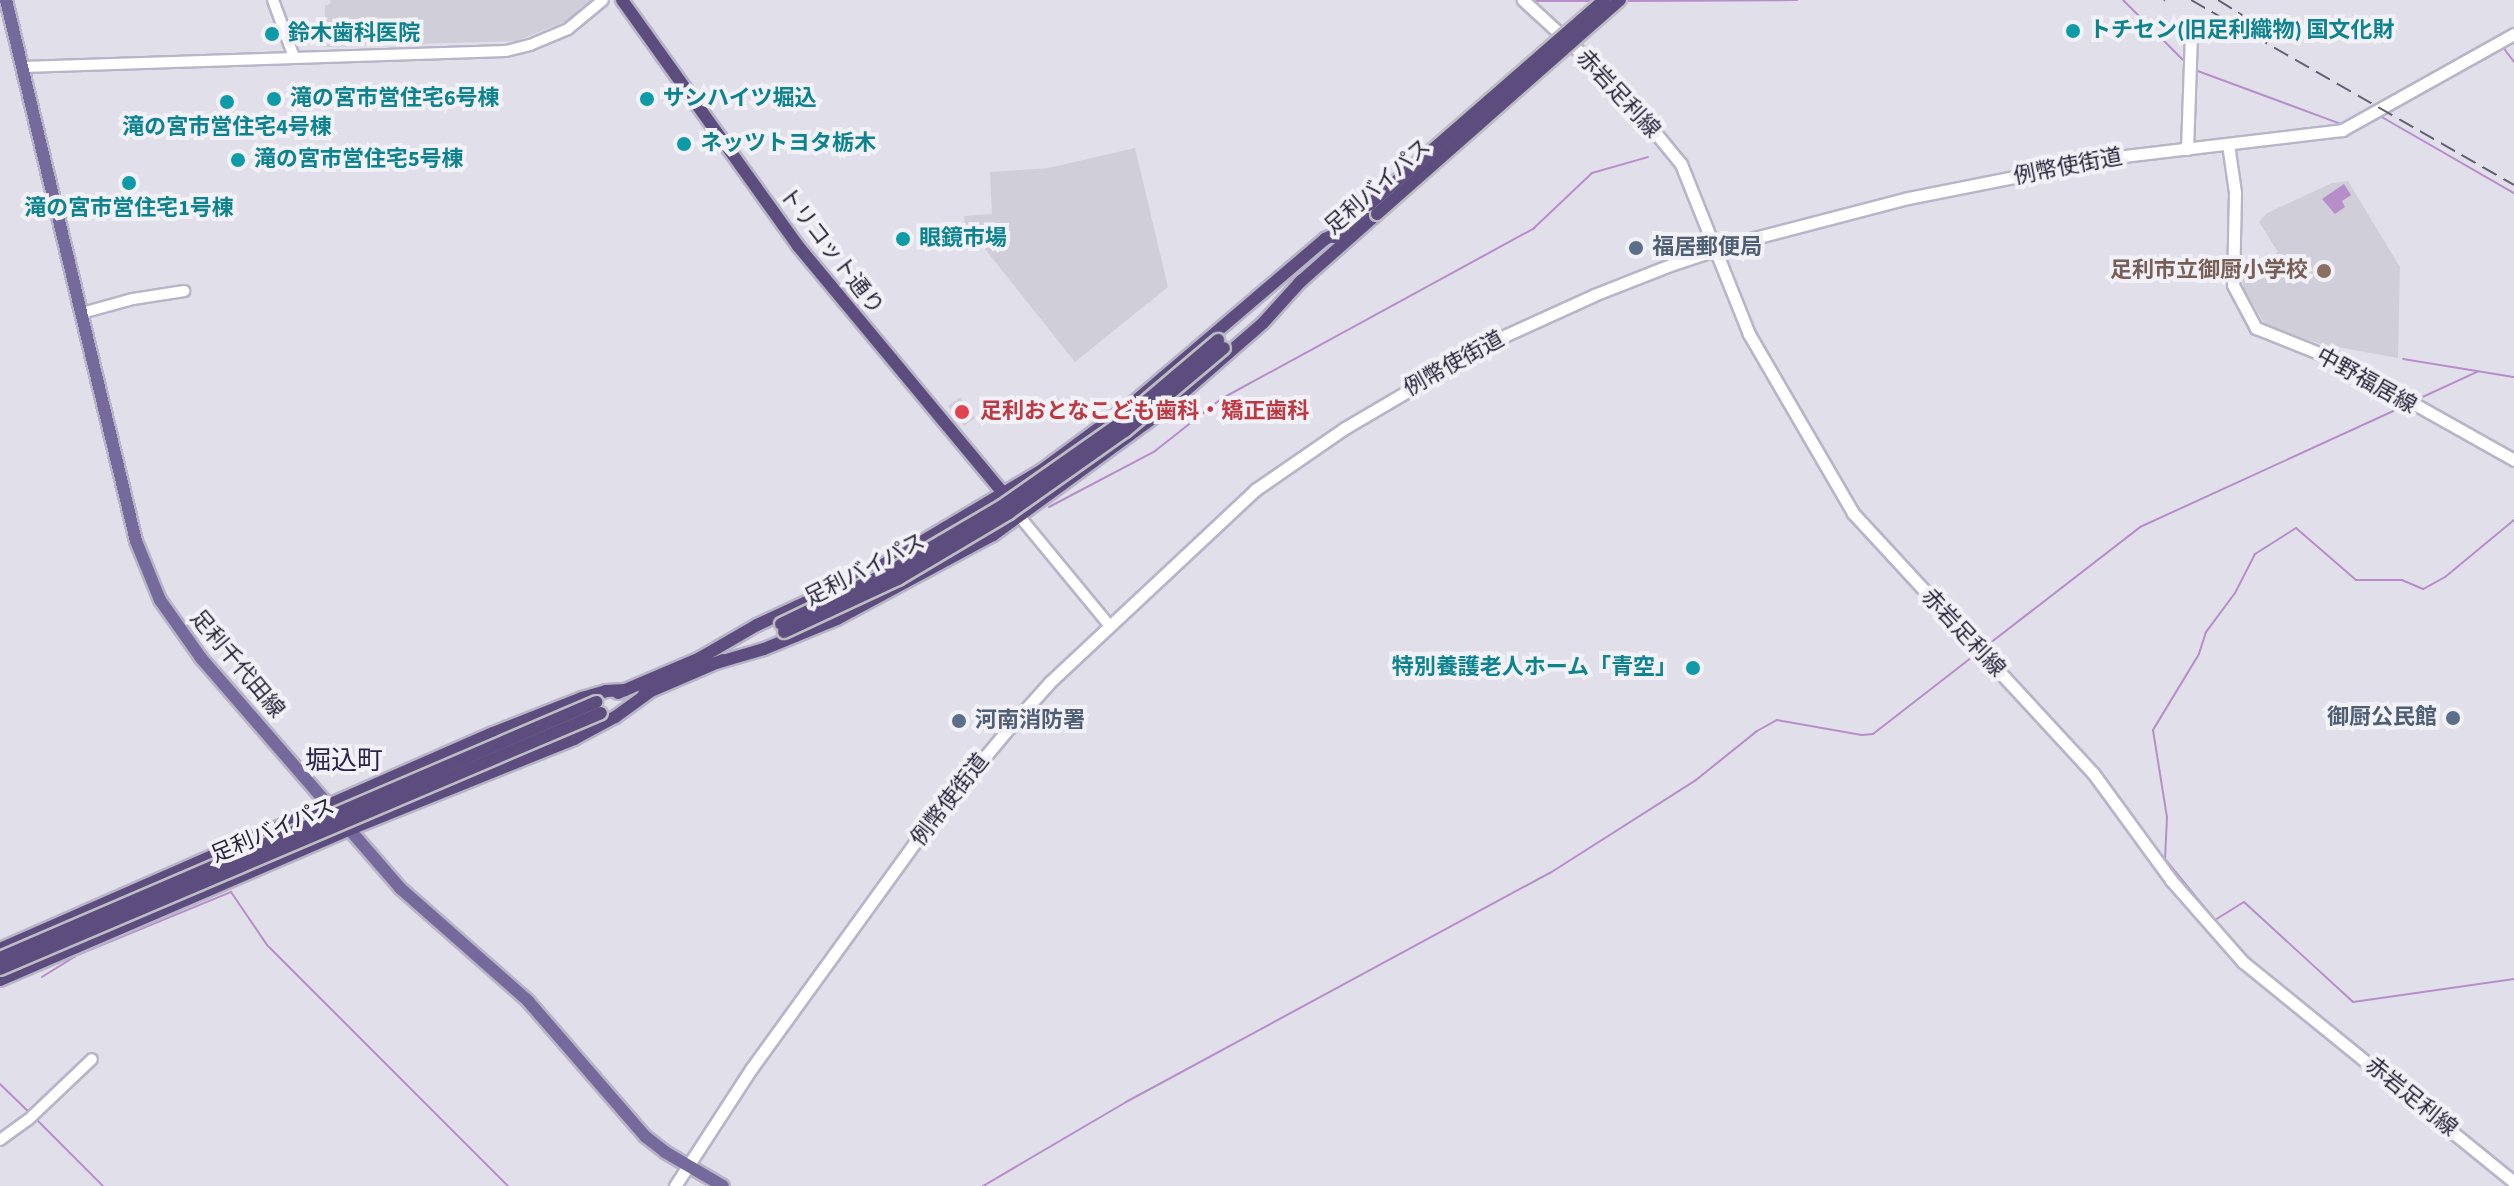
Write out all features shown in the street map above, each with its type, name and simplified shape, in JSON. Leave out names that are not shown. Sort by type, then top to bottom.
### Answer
[{"type":"highway","name":"トリコット通り","points":[[622,0],[798,246],[1004,493],[1020,517]]},
{"type":"highway","name":"足利バイパス","points":[[0,958],[599,707],[651,691],[716,663],[893,570],[1002,506],[1119,424],[1302,280],[1373,210],[1604,0]]},
{"type":"highway","name":"足利バイパス","points":[[1221,344],[1338,233],[1373,210],[1620,0]]},
{"type":"highway","points":[[700,658],[745,631],[871,572],[1004,493],[1121,412],[1325,239],[1338,233]]},
{"type":"highway","points":[[716,663],[776,644],[865,605],[1020,517],[1161,412],[1263,323],[1302,280]]},
{"type":"highway","name":"足利バイパス","points":[[0,969],[599,707],[625,690],[783,628]]},
{"type":"highway","points":[[0,949],[493,733],[582,698],[606,691],[625,690]]},
{"type":"highway","points":[[0,980],[348,830],[574,739],[615,717],[651,691]]},
{"type":"main road","name":"足利千代田線","points":[[6,0],[136,541],[154,590],[201,658],[400,888],[528,1001],[646,1137],[687,1166],[723,1186]]},
{"type":"main road","name":"赤岩足利線","points":[[1523,0],[1618,87],[1681,164],[1718,249],[1749,334],[1853,513],[2093,773],[2171,880],[2243,962],[2514,1182]]},
{"type":"main road","points":[[2187,149],[2191,32]]},
{"type":"main road","name":"例幣使街道","points":[[675,1186],[751,1069],[925,829],[1050,682],[1263,484],[1357,420],[1446,366],[1541,318],[1621,284],[1718,249],[1908,198],[2116,157],[2342,130],[2514,34]]},
{"type":"main road","name":"中野福居線","points":[[2228,144],[2235,192],[2233,285],[2256,328],[2336,360],[2514,460]]},
{"type":"street","points":[[273,0],[294,57]]},
{"type":"street","points":[[23,67],[515,49],[568,29],[603,0]]},
{"type":"street","points":[[82,313],[142,297],[184,291]]},
{"type":"street","points":[[1020,517],[1109,625]]},
{"type":"street","points":[[0,1140],[28,1120],[92,1059]]},
{"type":"shaded area","points":[[330,0],[592,0],[569,20],[517,41],[324,47],[325,6],[331,3]]},
{"type":"shaded area","points":[[1135,148],[1168,287],[1075,362],[965,224],[964,216],[992,214],[990,172],[1048,168]]},
{"type":"shaded area","name":"足利市立御厨小学校","points":[[2348,181],[2400,267],[2398,358],[2321,344],[2266,326],[2244,289],[2241,275],[2278,252],[2259,222],[2267,213],[2332,183]]},
{"type":"shaded area","points":[[2344,184],[2351,195],[2342,201],[2345,207],[2335,214],[2322,199]]},
{"type":"shaded area","name":"足利おとなこども歯科・矯正歯科","points":[[960,397],[975,418],[964,426],[948,406]]},
{"type":"waterway","points":[[1626,1],[1797,0]]},
{"type":"waterway","points":[[2123,0],[2184,61]]},
{"type":"waterway","points":[[1534,1],[1595,1]]},
{"type":"waterway","points":[[2502,46],[2514,62]]},
{"type":"waterway","points":[[2195,70],[2341,124]]},
{"type":"waterway","points":[[2380,116],[2514,193]]},
{"type":"waterway","points":[[1049,507],[1155,451],[1221,399],[1534,228],[1592,173],[1648,157]]},
{"type":"waterway","points":[[2403,359],[2514,377]]},
{"type":"waterway","points":[[2416,400],[2479,371]]},
{"type":"waterway","points":[[1985,647],[2140,527],[2406,405]]},
{"type":"waterway","points":[[2514,520],[2445,577],[2423,589],[2402,580],[2356,580],[2296,528],[2255,554],[2235,593],[2206,632],[2199,654],[2153,730],[2167,817],[2165,859],[2215,920],[2244,902],[2353,1002],[2514,979]]},
{"type":"waterway","points":[[983,1186],[1126,1102],[1550,873],[1696,780],[1757,731],[1777,720],[1862,735],[1873,734],[1976,654]]},
{"type":"waterway","points":[[42,977],[75,956],[231,892],[267,945],[508,1186]]},
{"type":"waterway","points":[[0,1084],[31,1114]]},
{"type":"waterway","points":[[35,1118],[103,1186]]},
{"type":"railway","points":[[2191,0],[2514,185]]},
{"type":"railway","points":[[2218,0],[2282,40]]},
{"type":"place","name":"トチセン(旧足利織物) 国文化財","points":[[2073,31]]},
{"type":"place","name":"鈴木歯科医院","points":[[272,34]]},
{"type":"place","name":"滝の宮市営住宅6号棟","points":[[274,99]]},
{"type":"place","name":"サンハイツ堀込","points":[[647,99]]},
{"type":"place","name":"滝の宮市営住宅4号棟","points":[[227,102]]},
{"type":"place","name":"ネッツトヨタ栃木","points":[[684,144]]},
{"type":"place","name":"滝の宮市営住宅5号棟","points":[[238,160]]},
{"type":"place","name":"滝の宮市営住宅1号棟","points":[[129,183]]},
{"type":"place","name":"眼鏡市場","points":[[903,239]]},
{"type":"place","name":"福居郵便局","points":[[1636,248]]},
{"type":"place","name":"足利市立御厨小学校","points":[[2324,271]]},
{"type":"place","name":"足利おとなこども歯科・矯正歯科","points":[[962,412]]},
{"type":"place","name":"特別養護老人ホーム「青空」","points":[[1693,668]]},
{"type":"place","name":"御厨公民館","points":[[2453,718]]},
{"type":"place","name":"河南消防署","points":[[959,721]]},
{"type":"district","name":"堀込町","points":[[344,761]]}]
